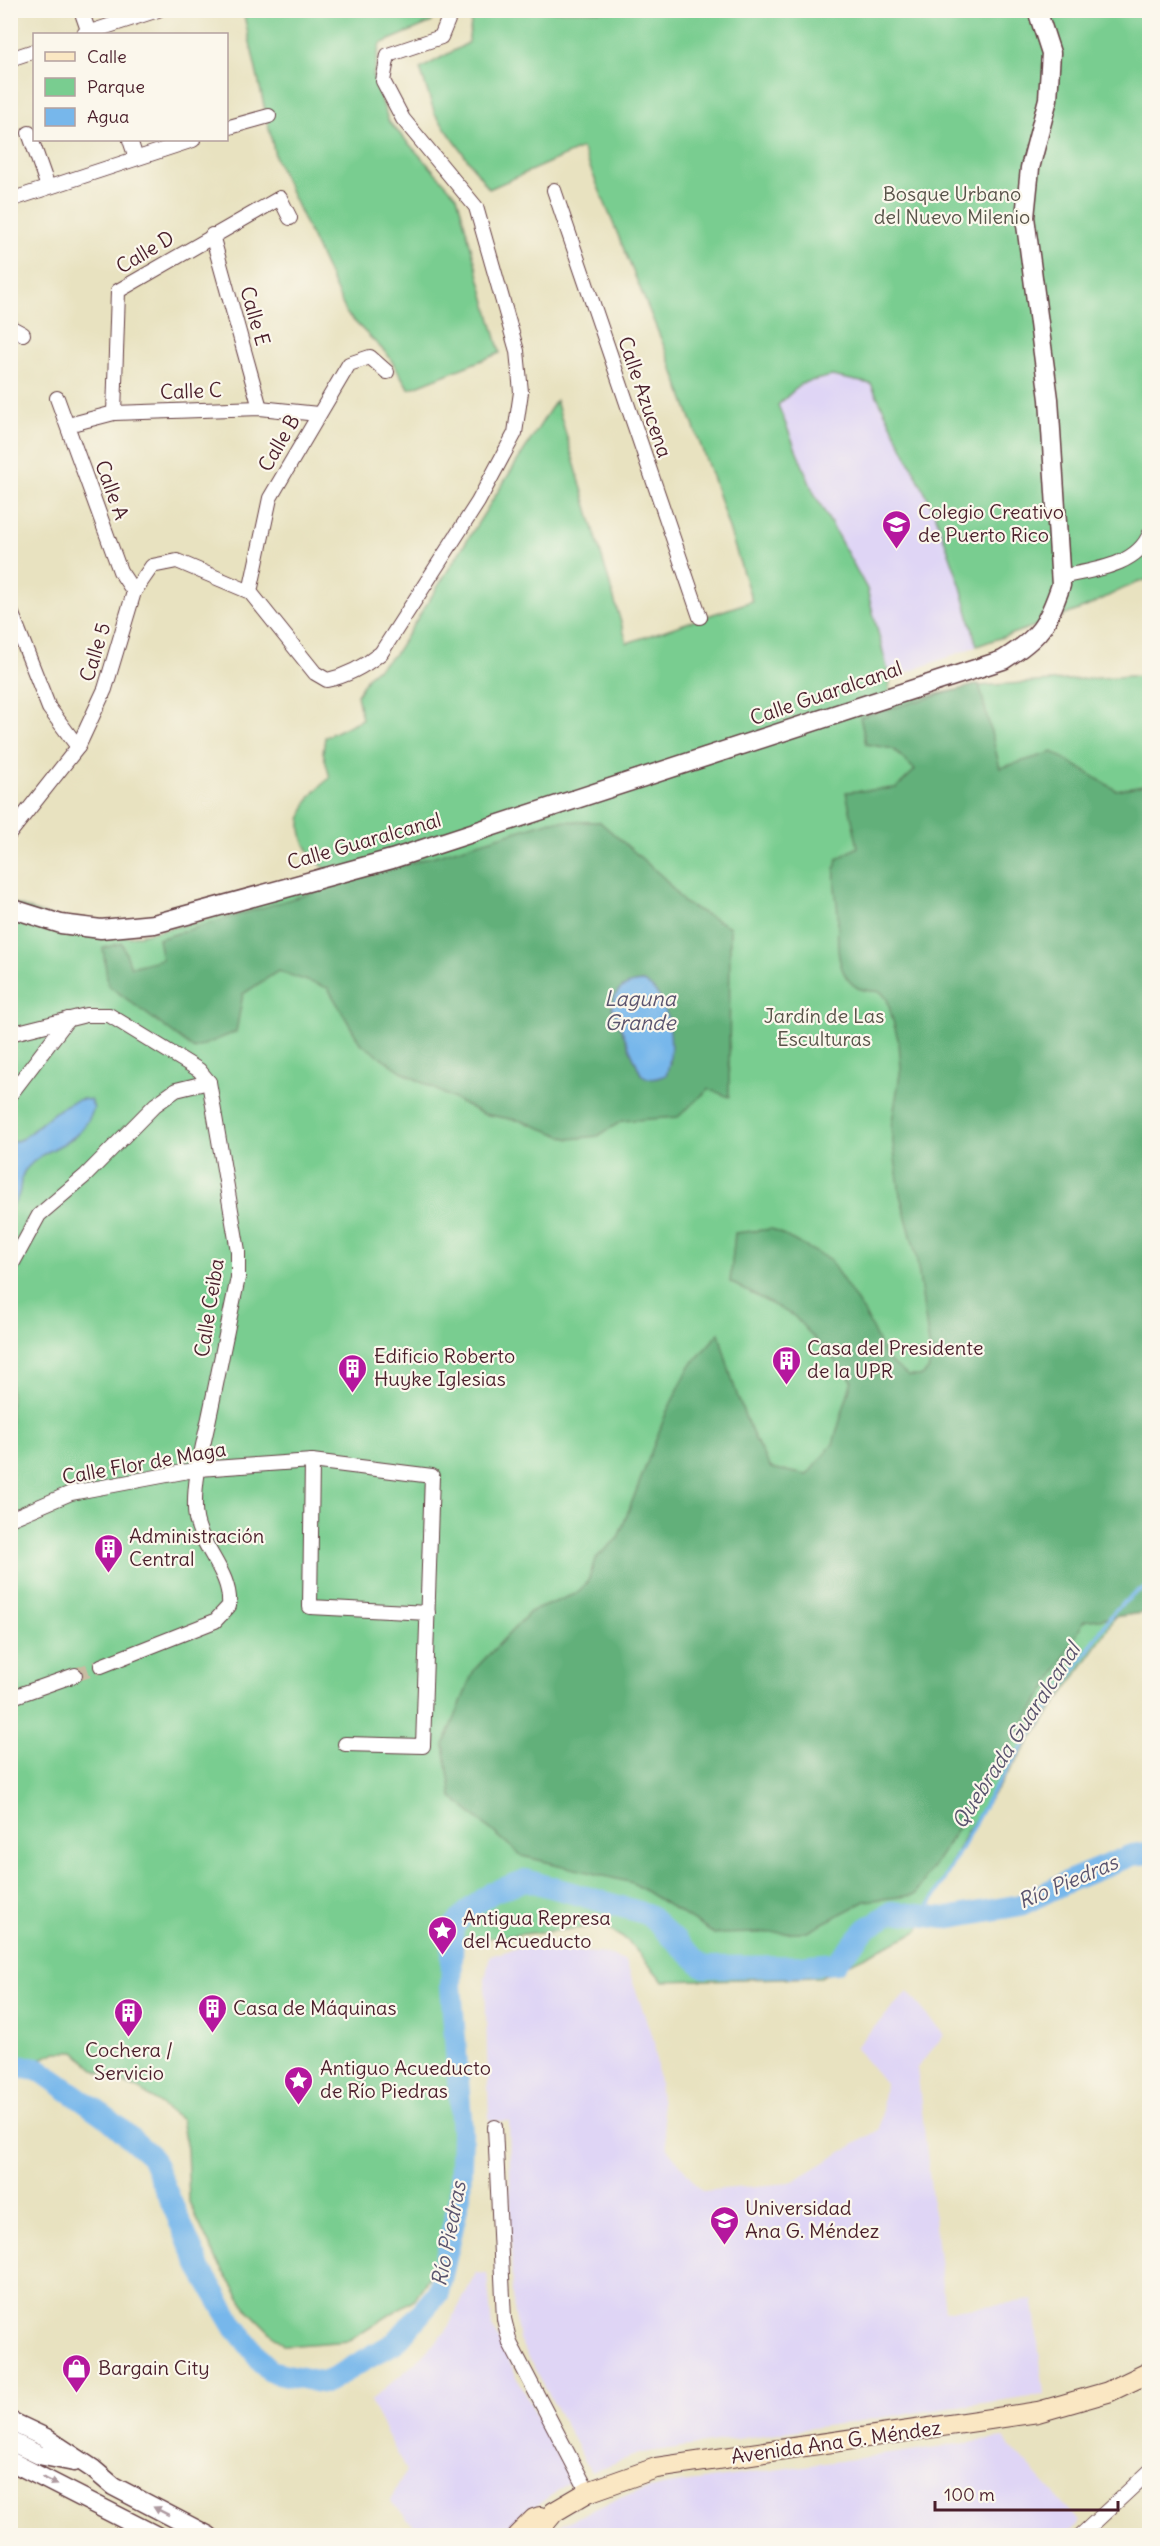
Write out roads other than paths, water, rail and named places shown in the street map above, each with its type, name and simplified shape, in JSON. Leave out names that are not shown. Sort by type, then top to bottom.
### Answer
[{"type":"main road","name":"Avenida Ana G. Méndez","points":[[534,2535],[554,2512],[588,2492],[656,2468],[1038,2412],[1108,2392],[1149,2372]]},
{"type":"main road","points":[[517,2535],[534,2519],[554,2512]]},
{"type":"street","points":[[81,10],[87,33]]},
{"type":"street","points":[[90,33],[158,10]]},
{"type":"street","points":[[250,592],[315,674],[327,680],[339,678],[371,662],[381,653],[478,502],[515,432],[521,392],[517,351],[476,207],[403,119],[383,81],[388,55],[441,36],[452,10]]},
{"type":"street","name":"Calle Guaralcanal","points":[[10,908],[61,924],[101,929],[154,924],[392,859],[1003,660],[1040,633],[1053,609],[1061,585],[1049,399],[1024,217],[1030,168],[1048,99],[1051,53],[1037,10]]},
{"type":"street","points":[[10,59],[33,51]]},
{"type":"street","points":[[228,127],[269,116]]},
{"type":"street","points":[[29,133],[48,187]]},
{"type":"street","points":[[129,141],[136,159]]},
{"type":"street","points":[[10,200],[190,141]]},
{"type":"street","name":"Calle Azucena","points":[[544,208],[556,196],[700,617]]},
{"type":"street","name":"Calle D","points":[[114,413],[118,291],[280,198],[290,218]]},
{"type":"street","name":"Calle E","points":[[212,235],[260,408]]},
{"type":"street","name":"Calle B","points":[[250,592],[270,498],[349,364],[370,357],[387,372]]},
{"type":"street","name":"Calle A","points":[[57,398],[120,571],[134,592]]},
{"type":"street","name":"Calle C","points":[[68,425],[114,413],[260,408],[318,414]]},
{"type":"street","points":[[1060,577],[1115,565],[1137,551],[1149,533]]},
{"type":"street","name":"Calle 5","points":[[10,833],[78,747],[105,689],[134,592],[152,566],[177,561],[250,592]]},
{"type":"street","points":[[10,609],[48,708],[78,747]]},
{"type":"street","points":[[10,1034],[86,1015],[109,1015],[200,1070],[209,1082],[176,1090],[155,1105],[86,1175],[39,1215],[10,1268]]},
{"type":"street","points":[[10,1095],[68,1019]]},
{"type":"street","name":"Calle Ceiba","points":[[100,1666],[215,1621],[229,1606],[225,1576],[213,1559],[195,1517],[199,1469],[238,1278],[238,1251],[209,1082]]},
{"type":"street","points":[[312,1461],[309,1607],[428,1612],[423,1746],[345,1744]]},
{"type":"street","name":"Calle Flor de Maga","points":[[10,1519],[71,1492],[199,1469],[312,1461],[432,1476],[428,1612]]},
{"type":"street","points":[[10,1698],[75,1675]]},
{"type":"street","points":[[495,2127],[504,2319],[510,2343],[588,2492]]},
{"type":"street","points":[[10,2421],[46,2438],[113,2486],[209,2535]]},
{"type":"street","points":[[10,2441],[39,2455],[85,2465]]},
{"type":"street","points":[[10,2461],[157,2535]]},
{"type":"street","points":[[1080,2535],[1149,2471]]},
{"type":"water","name":"Laguna Grande","points":[[643,982],[660,999],[669,1024],[671,1051],[669,1064],[666,1075],[656,1078],[647,1078],[641,1074],[612,1008],[615,996],[622,988]]},
{"type":"water","points":[[82,1099],[90,1100],[94,1108],[88,1122],[72,1138],[35,1160],[26,1169],[23,1173],[20,1191],[11,1207],[11,1143],[25,1137],[59,1109]]},
{"type":"waterway","name":"Quebrada Guaralcanal","points":[[924,1916],[990,1795],[1115,1610],[1138,1591],[1150,1587]]},
{"type":"waterway","name":"Río Piedras","points":[[10,2065],[38,2069],[110,2120],[151,2156],[200,2268],[234,2326],[269,2371],[325,2383],[396,2342],[438,2293],[460,2195],[462,2133],[451,1986],[453,1927],[470,1909],[493,1892],[526,1880],[647,1914],[704,1967],[798,1966],[836,1963],[866,1929],[892,1912],[946,1918],[1021,1905],[1071,1880],[1132,1855],[1150,1853]]},
{"type":"tunnel","points":[[75,1675],[101,1666]]},
{"type":"place","name":"Colegio Creativo de Puerto Rico","points":[[897,550]]},
{"type":"place","name":"Casa del Presidente de la UPR","points":[[786,1386]]},
{"type":"place","name":"Edificio Roberto Huyke Iglesias","points":[[353,1394]]},
{"type":"place","name":"Administración Central","points":[[108,1574]]},
{"type":"place","name":"Antigua Represa del Acueducto","points":[[442,1956]]},
{"type":"place","name":"Casa de Máquinas","points":[[212,2034]]},
{"type":"place","name":"Cochera / Servicio","points":[[129,2038]]},
{"type":"place","name":"Antiguo Acueducto de Río Piedras","points":[[299,2106]]},
{"type":"place","name":"Universidad Ana G. Méndez","points":[[724,2246]]},
{"type":"place","name":"Bargain City","points":[[77,2394]]},
{"type":"park label","name":"Bosque Urbano del Nuevo Milenio","points":[[952,206]]},
{"type":"park label","name":"Jardín de Las Esculturas","points":[[824,1028]]}]
